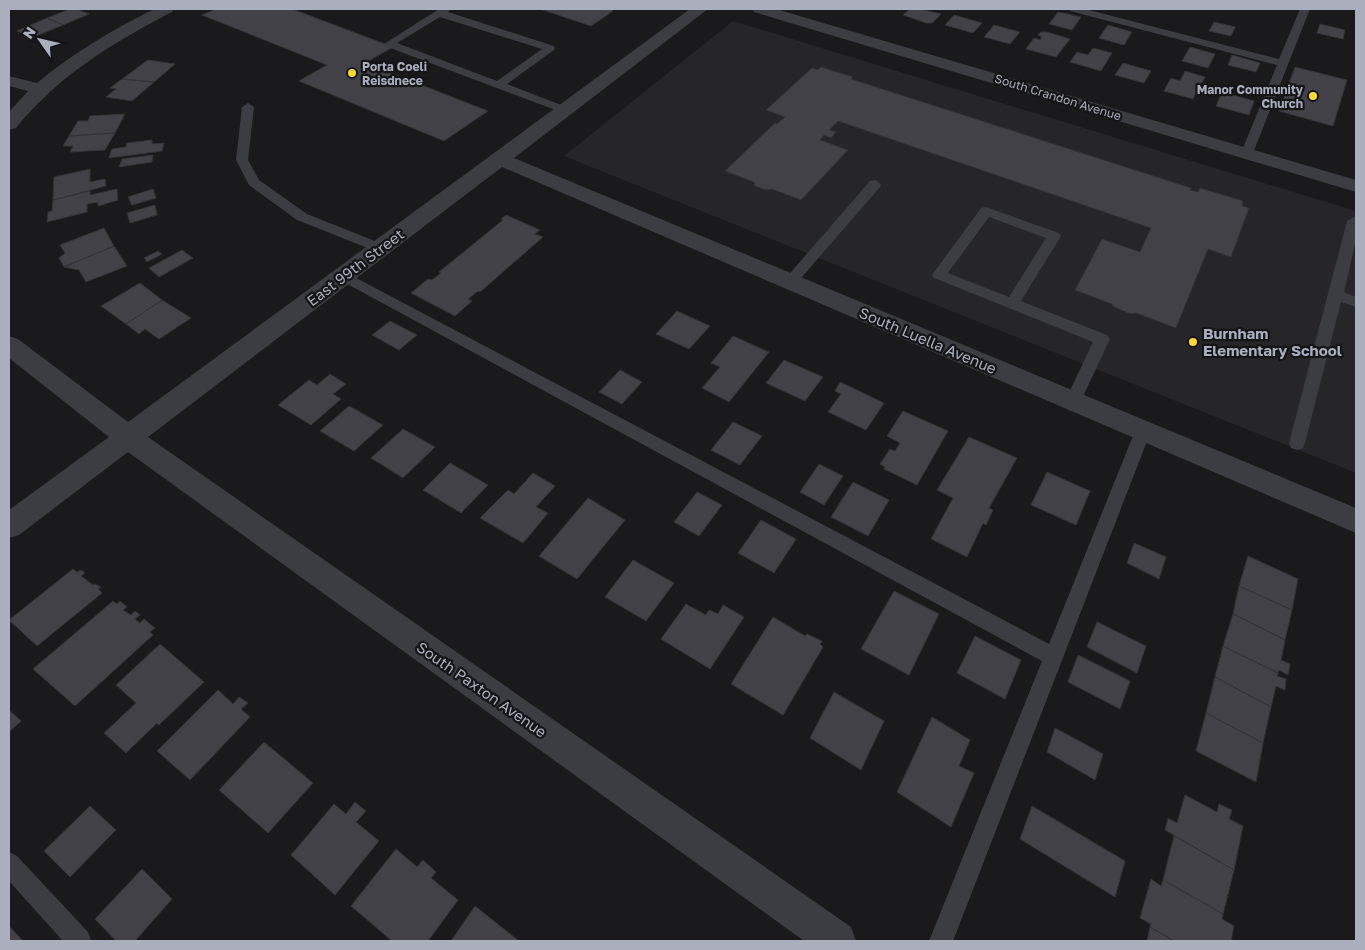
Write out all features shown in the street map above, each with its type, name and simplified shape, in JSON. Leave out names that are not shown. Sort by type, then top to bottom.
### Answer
[{"type":"street","points":[[9,124],[17,113],[41,89],[92,50],[166,9]]},
{"type":"street","name":"East 99th Street","points":[[9,526],[700,9]]},
{"type":"street","name":"South Crandon Avenue","points":[[760,9],[1356,186]]},
{"type":"street","points":[[9,81],[41,89]]},
{"type":"street","name":"South Luella Avenue","points":[[500,159],[1356,521]]},
{"type":"street","name":"South Paxton Avenue","points":[[9,345],[128,437],[837,941]]},
{"type":"lane","points":[[1074,9],[1283,63]]},
{"type":"lane","points":[[1246,153],[1305,9]]},
{"type":"lane","points":[[499,85],[550,48],[442,11],[389,44],[565,110]]},
{"type":"lane","points":[[248,107],[242,160],[254,182],[302,218],[380,248]]},
{"type":"lane","points":[[790,282],[875,184]]},
{"type":"lane","points":[[1012,304],[1054,236],[986,211],[939,275],[1012,304],[1102,339],[1073,401]]},
{"type":"lane","points":[[1298,443],[1354,221]]},
{"type":"lane","points":[[343,276],[1054,656]]},
{"type":"lane","points":[[1336,295],[1356,302]]},
{"type":"lane","points":[[941,941],[1143,431]]},
{"type":"lane","points":[[9,864],[80,941]]},
{"type":"shaded area","name":"Burnham Elementary School","points":[[733,21],[1356,211],[1356,473],[564,156]]},
{"type":"building","points":[[70,9],[77,9],[89,14],[63,25],[47,18]]},
{"type":"building","name":"Porta Coeli Reisdnece","points":[[216,9],[292,9],[393,47],[365,63],[488,111],[444,141],[299,81],[327,65],[202,15]]},
{"type":"building","points":[[540,9],[612,9],[613,11],[591,26]]},
{"type":"building","points":[[910,9],[920,9],[941,14],[932,23],[926,23],[903,15]]},
{"type":"building","points":[[1058,12],[1081,17],[1072,30],[1049,24]]},
{"type":"building","points":[[954,15],[982,23],[973,33],[945,25]]},
{"type":"building","points":[[47,18],[63,25],[31,38],[17,31]]},
{"type":"building","points":[[1214,22],[1235,27],[1231,36],[1209,31]]},
{"type":"building","points":[[1320,24],[1345,30],[1343,39],[1317,33]]},
{"type":"building","points":[[994,25],[1020,32],[1010,44],[984,37]]},
{"type":"building","points":[[1108,25],[1132,32],[1124,45],[1099,38]]},
{"type":"building","points":[[1041,32],[1070,39],[1056,57],[1026,49],[1034,38],[1041,40],[1041,36],[1038,35]]},
{"type":"building","points":[[1190,47],[1215,54],[1208,68],[1182,61]]},
{"type":"building","points":[[1093,48],[1112,53],[1101,71],[1070,62],[1077,52],[1088,55]]},
{"type":"building","points":[[1232,55],[1260,63],[1256,72],[1228,65]]},
{"type":"building","points":[[148,60],[175,64],[154,82],[122,79]]},
{"type":"building","points":[[1123,63],[1151,71],[1144,83],[1115,75]]},
{"type":"building","points":[[821,67],[853,77],[851,79],[1191,188],[1190,190],[1198,192],[1200,188],[1243,201],[1242,206],[1249,208],[1231,257],[1208,249],[1176,328],[1136,313],[1131,314],[1114,307],[1112,304],[1075,290],[1102,239],[1140,252],[1151,228],[838,121],[829,130],[836,132],[831,138],[824,135],[820,140],[848,150],[801,200],[772,189],[766,190],[755,186],[754,182],[725,171],[775,123],[777,124],[785,117],[766,110],[812,68],[818,70]]},
{"type":"building","name":"Manor Community Church","points":[[1295,67],[1347,80],[1333,126],[1279,111]]},
{"type":"building","points":[[1185,71],[1205,77],[1193,99],[1164,91],[1171,78],[1180,81]]},
{"type":"building","points":[[122,79],[154,82],[132,101],[106,97],[116,89],[110,88]]},
{"type":"building","points":[[1222,92],[1254,101],[1249,115],[1216,106]]},
{"type":"building","points":[[125,114],[115,133],[69,136],[78,121],[88,121],[90,116]]},
{"type":"building","points":[[115,133],[105,150],[70,152],[73,146],[63,146],[69,136]]},
{"type":"building","points":[[152,140],[152,144],[164,143],[162,151],[109,158],[112,149],[126,147],[127,143]]},
{"type":"building","points":[[153,155],[152,162],[119,167],[122,159]]},
{"type":"building","points":[[90,169],[90,182],[105,179],[106,186],[53,200],[54,177]]},
{"type":"building","points":[[117,189],[118,200],[98,206],[98,202],[87,204],[87,212],[47,222],[48,212],[52,211],[53,200],[90,191],[90,195]]},
{"type":"building","points":[[153,189],[156,198],[132,205],[128,197]]},
{"type":"building","points":[[155,205],[157,215],[130,223],[127,213]]},
{"type":"building","points":[[506,215],[540,230],[535,234],[543,237],[480,292],[478,291],[468,299],[472,301],[455,316],[411,293],[428,279],[432,280],[441,273],[439,272],[503,220],[501,219]]},
{"type":"building","points":[[104,228],[114,246],[64,267],[59,258],[65,253],[60,245]]},
{"type":"building","points":[[114,246],[127,266],[86,282],[79,270],[64,267]]},
{"type":"building","points":[[182,250],[193,258],[159,277],[149,268]]},
{"type":"building","points":[[158,251],[162,254],[147,262],[144,258]]},
{"type":"building","points":[[140,283],[162,300],[126,324],[101,306]]},
{"type":"building","points":[[162,300],[191,318],[159,339],[145,329],[139,334],[126,324]]},
{"type":"building","points":[[677,311],[710,326],[689,349],[656,334]]},
{"type":"building","points":[[390,321],[417,335],[399,350],[372,335]]},
{"type":"building","points":[[733,336],[769,352],[729,402],[702,388],[720,367],[711,363]]},
{"type":"building","points":[[784,360],[823,377],[805,401],[766,383]]},
{"type":"building","points":[[620,370],[642,382],[622,404],[599,392]]},
{"type":"building","points":[[330,374],[346,384],[333,394],[341,399],[311,425],[278,405],[309,380],[317,385]]},
{"type":"building","points":[[840,382],[884,403],[866,430],[828,412],[841,394],[835,391]]},
{"type":"building","points":[[349,406],[383,425],[354,451],[320,431]]},
{"type":"building","points":[[903,411],[948,431],[917,485],[884,469],[885,467],[880,464],[890,449],[895,451],[900,443],[887,436]]},
{"type":"building","points":[[733,422],[762,436],[740,465],[711,450]]},
{"type":"building","points":[[403,429],[435,447],[403,478],[371,458]]},
{"type":"building","points":[[969,437],[1017,458],[989,508],[993,510],[986,525],[983,523],[967,557],[931,539],[953,498],[937,490]]},
{"type":"building","points":[[450,463],[488,485],[461,513],[423,490]]},
{"type":"building","points":[[819,464],[843,476],[824,505],[800,492]]},
{"type":"building","points":[[1047,472],[1090,491],[1076,525],[1031,505]]},
{"type":"building","points":[[533,473],[555,486],[536,507],[548,513],[523,543],[480,518],[508,490],[514,494]]},
{"type":"building","points":[[853,482],[889,500],[868,536],[831,517]]},
{"type":"building","points":[[697,492],[722,505],[699,536],[674,522]]},
{"type":"building","points":[[588,498],[625,520],[577,579],[539,556]]},
{"type":"building","points":[[761,520],[796,539],[774,573],[738,553]]},
{"type":"building","points":[[1134,543],[1166,557],[1159,579],[1127,563]]},
{"type":"building","points":[[1248,556],[1298,579],[1292,610],[1239,586]]},
{"type":"building","points":[[633,560],[674,583],[646,621],[605,597]]},
{"type":"building","points":[[73,569],[77,572],[81,570],[85,573],[81,576],[93,585],[101,587],[98,589],[102,593],[37,646],[9,620]]},
{"type":"building","points":[[1239,586],[1292,610],[1285,640],[1233,614]]},
{"type":"building","points":[[894,591],[939,614],[909,675],[861,649]]},
{"type":"building","points":[[113,601],[117,604],[120,601],[127,607],[123,610],[131,615],[135,611],[140,615],[135,619],[140,623],[144,619],[155,628],[150,632],[153,635],[75,706],[33,669]]},
{"type":"building","points":[[686,604],[706,615],[709,610],[718,614],[723,605],[744,617],[710,669],[661,639]]},
{"type":"building","points":[[1233,614],[1285,640],[1281,660],[1290,664],[1288,675],[1279,670],[1278,673],[1223,646]]},
{"type":"building","points":[[773,617],[805,636],[807,634],[822,641],[820,644],[823,647],[783,715],[731,684]]},
{"type":"building","points":[[1097,622],[1146,646],[1137,673],[1087,647]]},
{"type":"building","points":[[975,636],[1021,660],[1005,699],[957,673]]},
{"type":"building","points":[[160,644],[204,682],[159,725],[157,723],[126,753],[104,733],[136,703],[116,685]]},
{"type":"building","points":[[1223,646],[1278,673],[1277,676],[1286,679],[1285,690],[1276,686],[1271,707],[1215,677]]},
{"type":"building","points":[[1078,655],[1130,681],[1120,709],[1068,682]]},
{"type":"building","points":[[1215,677],[1271,707],[1263,743],[1206,713]]},
{"type":"building","points":[[218,690],[233,704],[239,697],[248,703],[241,709],[250,717],[190,780],[157,751]]},
{"type":"building","points":[[834,692],[884,721],[861,770],[810,738]]},
{"type":"building","points":[[9,710],[21,721],[9,732]]},
{"type":"building","points":[[1206,713],[1263,743],[1256,782],[1196,751]]},
{"type":"building","points":[[932,717],[970,740],[959,766],[974,773],[951,827],[897,792]]},
{"type":"building","points":[[1055,728],[1103,754],[1095,780],[1047,752]]},
{"type":"building","points":[[264,742],[313,783],[268,833],[219,790]]},
{"type":"building","points":[[1185,795],[1217,812],[1219,804],[1232,810],[1229,819],[1243,826],[1234,870],[1165,830],[1168,818],[1177,823]]},
{"type":"building","points":[[355,802],[366,811],[356,822],[379,841],[335,895],[291,855],[334,804],[346,814]]},
{"type":"building","points":[[90,806],[116,830],[70,877],[44,851]]},
{"type":"building","points":[[1032,806],[1125,861],[1115,897],[1020,839]]},
{"type":"building","points":[[1174,836],[1234,870],[1223,914],[1163,880]]},
{"type":"building","points":[[396,849],[417,867],[423,860],[436,872],[431,878],[458,900],[428,941],[392,941],[351,906]]},
{"type":"building","points":[[142,869],[172,899],[135,941],[116,941],[95,919]]},
{"type":"building","points":[[1151,879],[1161,886],[1163,880],[1223,914],[1222,919],[1234,926],[1231,941],[1174,941],[1150,927],[1151,924],[1140,918]]},
{"type":"building","points":[[475,906],[519,941],[451,941]]},
{"type":"building","points":[[9,926],[23,941],[9,941]]},
{"type":"building","points":[[1150,927],[1174,941],[1147,941]]},
{"type":"place","name":"Porta Coeli Reisdnece","points":[[352,73]]},
{"type":"place","name":"Manor Community Church","points":[[1313,96]]},
{"type":"place","name":"Burnham Elementary School","points":[[1193,342]]}]
